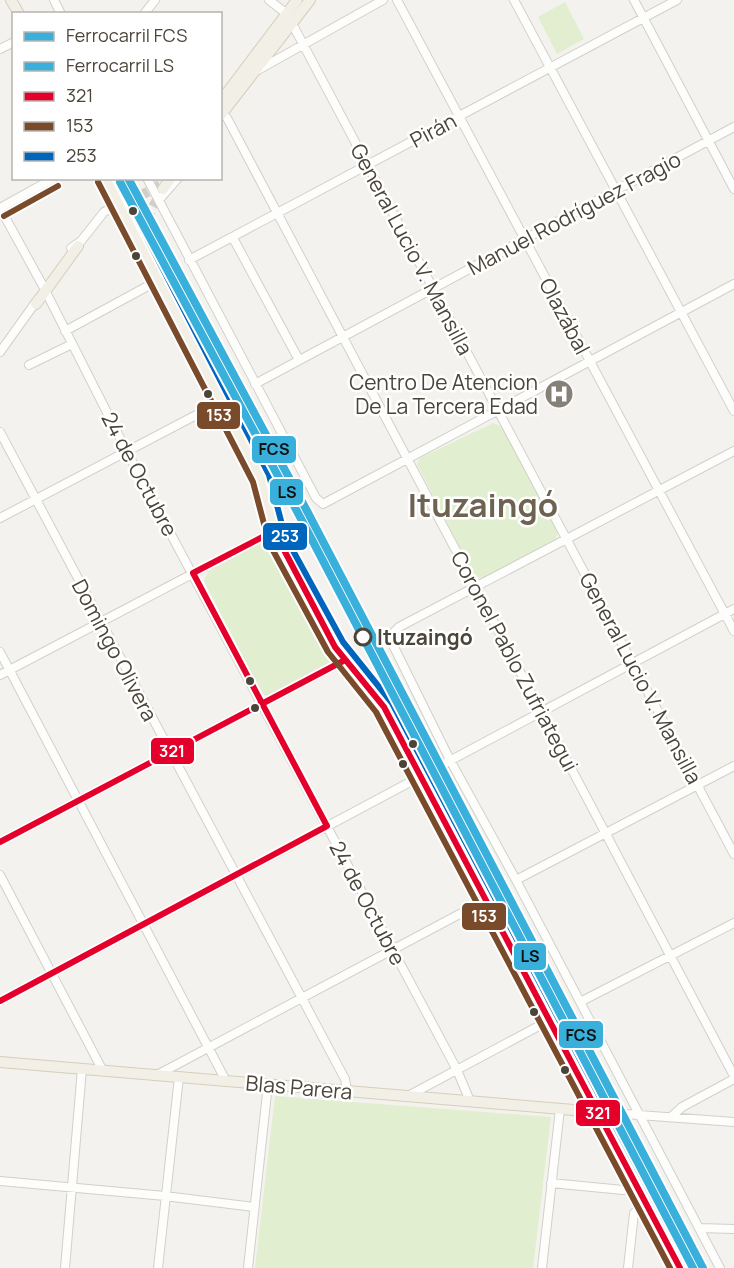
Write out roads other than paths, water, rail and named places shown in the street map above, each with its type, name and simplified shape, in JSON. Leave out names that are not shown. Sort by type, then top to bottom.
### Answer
[{"type":"main road","points":[[224,114],[297,0]]},
{"type":"main road","points":[[224,114],[310,0]]},
{"type":"main road","points":[[107,180],[261,479],[274,531],[335,647],[384,707],[680,1268]]},
{"type":"main road","points":[[36,304],[80,243]]},
{"type":"main road","points":[[152,250],[196,338],[201,362]]},
{"type":"main road","name":"Blas Parera","points":[[0,1062],[598,1112]]},
{"type":"street","points":[[146,12],[155,0]]},
{"type":"street","points":[[269,0],[287,14]]},
{"type":"street","points":[[258,70],[383,0]]},
{"type":"street","name":"Olazábal","points":[[397,0],[734,631]]},
{"type":"street","points":[[514,0],[734,411]]},
{"type":"street","points":[[634,0],[734,189]]},
{"type":"street","name":"Pirán","points":[[189,260],[677,0]]},
{"type":"street","name":"General Lucio V. Mansilla","points":[[287,14],[734,854]]},
{"type":"street","name":"Coronel Pablo Zufriategui","points":[[224,114],[734,1078]]},
{"type":"street","name":"Manuel Rodríguez Fragio","points":[[255,384],[734,127]]},
{"type":"street","points":[[0,208],[50,180]]},
{"type":"street","points":[[172,180],[157,185],[189,260],[316,498],[323,504],[734,284]]},
{"type":"street","points":[[80,243],[104,212],[119,204]]},
{"type":"street","name":"24 de Octubre","points":[[0,208],[47,289],[65,331],[127,452],[457,1070],[470,1101]]},
{"type":"street","points":[[233,238],[299,360]]},
{"type":"street","points":[[65,331],[159,280]]},
{"type":"street","points":[[0,352],[36,304]]},
{"type":"street","points":[[29,365],[72,344]]},
{"type":"street","points":[[0,518],[221,402]]},
{"type":"street","name":"Domingo Olivera","points":[[0,432],[345,1079],[347,1090]]},
{"type":"street","points":[[720,1268],[390,640],[393,632],[734,451]]},
{"type":"street","points":[[0,675],[274,531]]},
{"type":"street","points":[[0,1001],[734,609]]},
{"type":"street","points":[[0,652],[226,1081]]},
{"type":"street","points":[[0,842],[345,660]]},
{"type":"street","points":[[516,880],[734,766]]},
{"type":"street","points":[[0,875],[103,1071]]},
{"type":"street","points":[[157,1075],[301,996],[486,900]]},
{"type":"street","points":[[580,1002],[734,923]]},
{"type":"street","points":[[408,1096],[550,1020]]},
{"type":"street","points":[[65,1268],[74,1188],[82,1069]]},
{"type":"street","points":[[158,1268],[179,1077]]},
{"type":"street","points":[[671,1117],[682,1107],[734,1078]]},
{"type":"street","points":[[248,1268],[268,1084]]},
{"type":"street","points":[[542,1268],[560,1109]]},
{"type":"street","points":[[598,1112],[734,1122]]},
{"type":"street","points":[[0,1180],[254,1207]]},
{"type":"street","points":[[551,1183],[623,1190],[637,1187]]},
{"type":"street","points":[[628,1268],[634,1213],[646,1203]]},
{"type":"street","points":[[699,1228],[734,1229]]},
{"type":"tunnel","points":[[113,211],[160,185]]},
{"type":"tunnel","points":[[152,250],[148,216],[162,191]]},
{"type":"rail line","name":"FCS","points":[[129,180],[307,511],[703,1268]]},
{"type":"rail line","name":"LS","points":[[120,182],[299,515],[693,1268]]},
{"type":"place","name":"Centro De Atencion De La Tercera Edad","points":[[559,394]]},
{"type":"place","name":"Ituzaingó","points":[[363,637]]},
{"type":"district","name":"Ituzaingó","points":[[483,504]]}]
